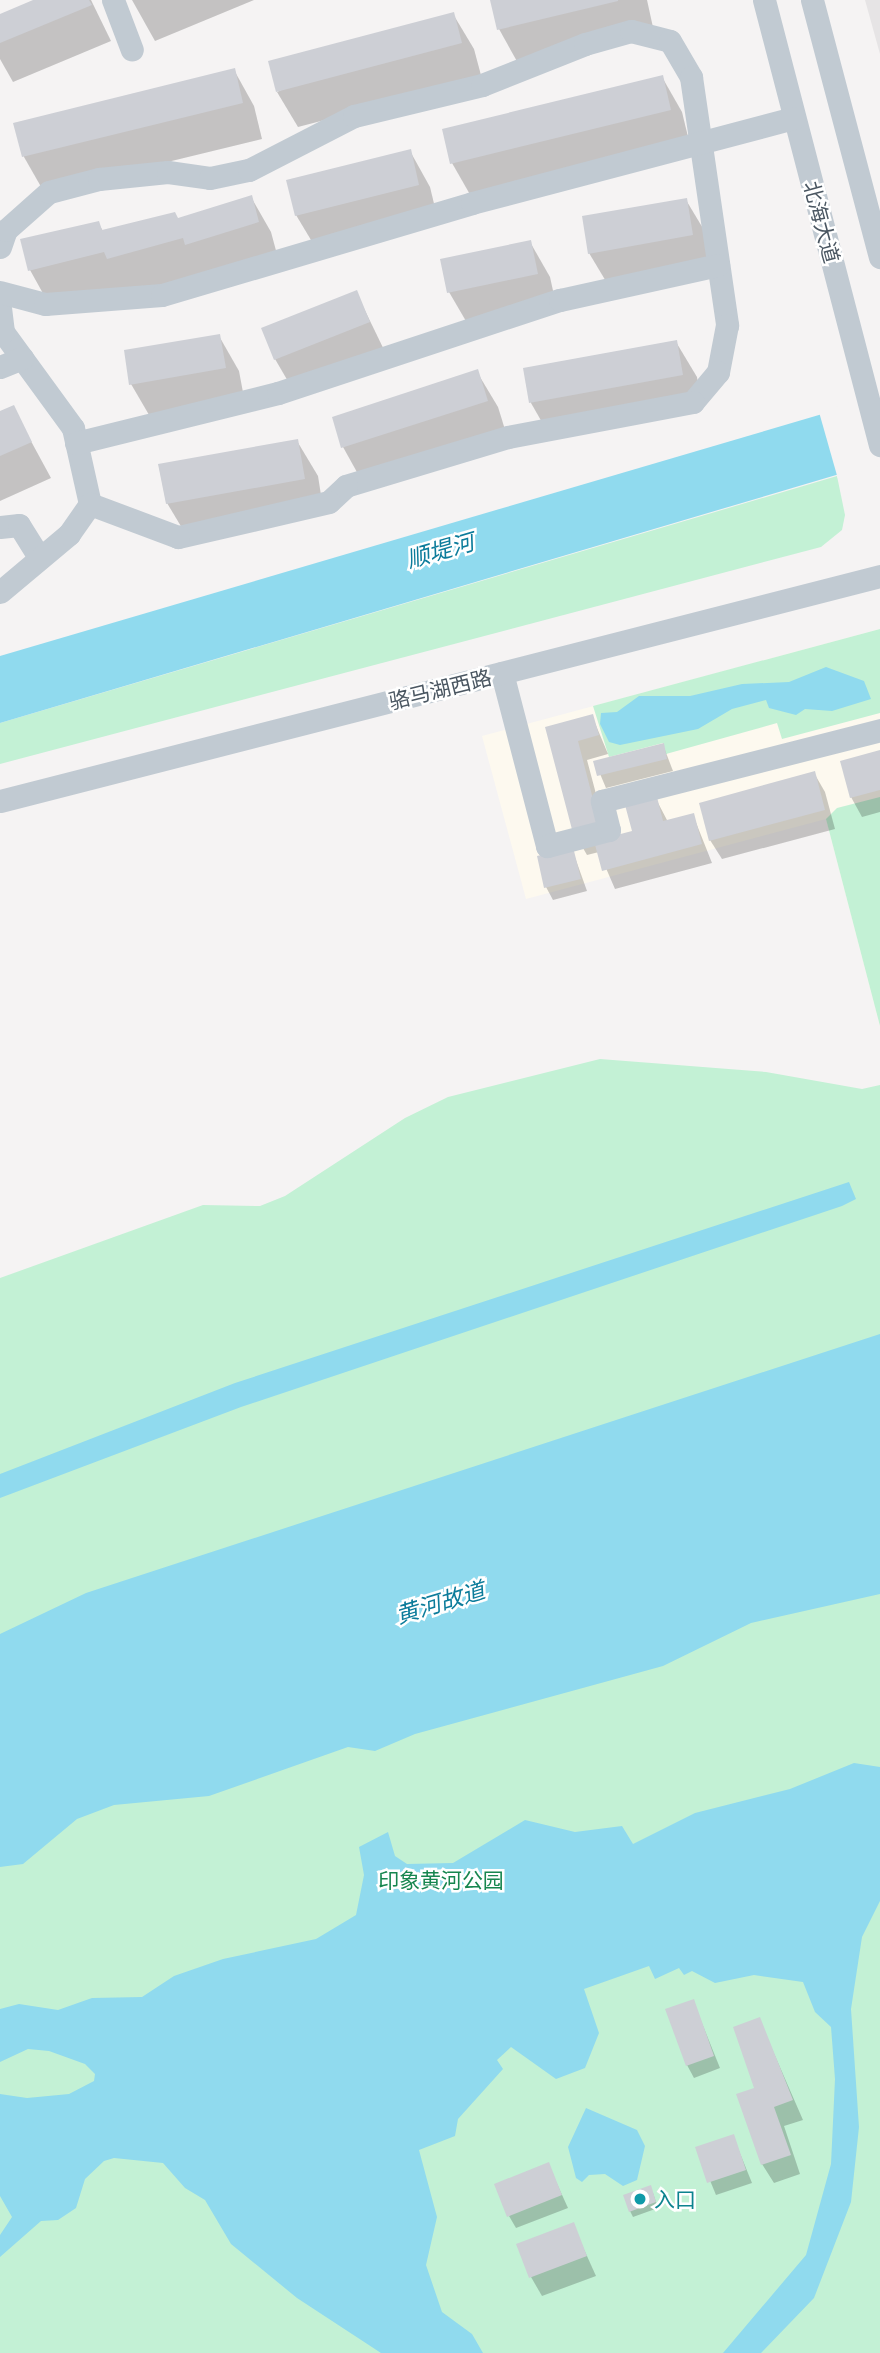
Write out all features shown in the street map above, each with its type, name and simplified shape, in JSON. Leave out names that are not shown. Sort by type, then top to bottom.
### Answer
[{"type":"street","points":[[113,0],[132,50]]},
{"type":"street","name":"北海大道","points":[[764,0],[880,445]]},
{"type":"street","points":[[812,0],[880,257]]},
{"type":"street","points":[[0,247],[6,230],[49,192],[113,178],[168,172],[210,178],[249,170],[354,116],[482,85],[585,44],[631,31],[670,41],[691,77],[727,325],[718,372],[693,402],[508,437],[346,486],[328,502],[178,537],[90,504]]},
{"type":"street","points":[[0,292],[45,304],[162,295],[472,203],[794,118]]},
{"type":"street","points":[[76,443],[328,378],[561,300],[718,265]]},
{"type":"street","points":[[0,309],[3,332],[73,428],[90,504],[69,534],[0,592]]},
{"type":"street","points":[[0,368],[22,358]]},
{"type":"street","points":[[0,527],[19,525],[40,558]]},
{"type":"street","name":"骆马湖西路","points":[[0,801],[880,576]]},
{"type":"street","points":[[502,673],[547,846],[609,830],[603,801],[880,730]]},
{"type":"shaded area","points":[[865,0],[880,0],[880,54]]},
{"type":"shaded area","points":[[880,629],[880,1026],[826,819],[526,899],[482,736]]},
{"type":"green space","points":[[837,476],[845,515],[842,530],[821,547],[0,764],[0,723]]},
{"type":"green space","points":[[880,629],[880,713],[782,739],[777,723],[666,754],[663,743],[609,757],[593,706]]},
{"type":"green space","points":[[880,797],[880,1026],[826,819],[837,808]]},
{"type":"green space","name":"印象黄河公园","points":[[600,1059],[766,1072],[862,1089],[880,1085],[880,2353],[0,2353],[0,1278],[203,1205],[260,1206],[285,1196],[405,1118],[448,1097]]},
{"type":"water","name":"顺堤河","points":[[880,397],[880,462],[0,723],[0,656]]},
{"type":"water","points":[[826,667],[864,681],[871,699],[832,711],[805,709],[796,715],[769,708],[766,700],[732,709],[698,729],[620,745],[609,742],[600,724],[601,713],[617,712],[639,696],[690,696],[742,684],[789,682]]},
{"type":"water","points":[[849,1182],[856,1199],[842,1206],[241,1407],[0,1498],[0,1474],[235,1383]]},
{"type":"water","name":"黄河故道","points":[[880,1334],[880,1594],[751,1623],[663,1666],[415,1734],[375,1751],[348,1747],[209,1796],[114,1805],[77,1819],[23,1864],[0,1867],[0,1634],[86,1593]]},
{"type":"water","points":[[854,1763],[880,1767],[880,1901],[862,1937],[851,2009],[859,2127],[851,2202],[814,2298],[761,2353],[723,2353],[806,2255],[831,2164],[835,2079],[831,2027],[815,2012],[803,1982],[754,1975],[715,1983],[692,1971],[684,1975],[679,1968],[655,1979],[649,1966],[584,1989],[599,2033],[585,2068],[556,2079],[511,2047],[497,2060],[503,2069],[458,2119],[455,2136],[419,2150],[437,2217],[426,2265],[442,2312],[472,2334],[483,2353],[381,2353],[297,2298],[231,2244],[205,2200],[185,2188],[163,2163],[114,2158],[104,2161],[85,2179],[76,2208],[58,2220],[41,2221],[0,2257],[0,2235],[12,2217],[0,2196],[0,2094],[27,2098],[69,2094],[94,2081],[95,2074],[85,2064],[49,2051],[28,2049],[0,2062],[0,2009],[19,2004],[58,2010],[92,1998],[142,1997],[174,1976],[223,1959],[316,1939],[356,1915],[364,1875],[359,1847],[388,1832],[395,1856],[407,1864],[453,1863],[525,1820],[575,1832],[622,1826],[633,1844],[695,1813],[790,1789]]},
{"type":"water","points":[[586,2108],[637,2130],[645,2146],[637,2180],[623,2186],[605,2174],[589,2175],[582,2182],[576,2178],[568,2147]]},
{"type":"pier","points":[[880,393],[880,466],[838,479],[819,412]]},
{"type":"building","points":[[33,0],[89,0],[92,5],[0,43],[0,14]]},
{"type":"building","points":[[490,0],[618,0],[618,1],[497,30]]},
{"type":"building","points":[[454,12],[462,43],[276,92],[268,61]]},
{"type":"building","points":[[235,68],[243,103],[22,157],[13,123]]},
{"type":"building","points":[[663,75],[671,110],[450,164],[442,129]]},
{"type":"building","points":[[411,149],[419,185],[295,216],[286,180]]},
{"type":"building","points":[[252,195],[259,222],[185,245],[183,238],[107,259],[104,252],[28,271],[20,239],[99,221],[102,230],[175,212],[178,218]]},
{"type":"building","points":[[687,198],[693,235],[588,254],[582,216]]},
{"type":"building","points":[[531,240],[538,274],[447,293],[440,259]]},
{"type":"building","points":[[357,290],[370,322],[274,360],[261,328]]},
{"type":"building","points":[[220,334],[226,368],[129,385],[124,350]]},
{"type":"building","points":[[677,340],[683,375],[529,403],[523,368]]},
{"type":"building","points":[[478,369],[488,401],[341,448],[332,417]]},
{"type":"building","points":[[14,405],[32,442],[0,456],[0,411]]},
{"type":"building","points":[[298,439],[305,479],[166,504],[158,464]]},
{"type":"building","points":[[593,714],[599,735],[578,741],[601,830],[574,837],[545,727]]},
{"type":"building","points":[[664,743],[667,759],[597,776],[593,761]]},
{"type":"building","points":[[880,750],[880,790],[850,798],[840,761]]},
{"type":"building","points":[[815,771],[825,810],[709,841],[699,803]]},
{"type":"building","points":[[657,797],[663,821],[694,813],[702,844],[602,871],[594,841],[632,831],[625,805]]},
{"type":"building","points":[[573,847],[581,879],[544,888],[537,856]]},
{"type":"building","points":[[694,1999],[714,2056],[686,2066],[665,2009]]},
{"type":"building","points":[[760,2017],[793,2100],[774,2107],[791,2155],[761,2165],[736,2094],[754,2088],[733,2027]]},
{"type":"building","points":[[734,2134],[746,2170],[707,2183],[695,2147]]},
{"type":"building","points":[[549,2162],[562,2195],[507,2217],[494,2184]]},
{"type":"building","name":"入口","points":[[651,2185],[656,2202],[629,2212],[623,2195]]},
{"type":"building","points":[[574,2222],[587,2256],[529,2278],[516,2244]]},
{"type":"place","name":"入口","points":[[640,2199]]}]
